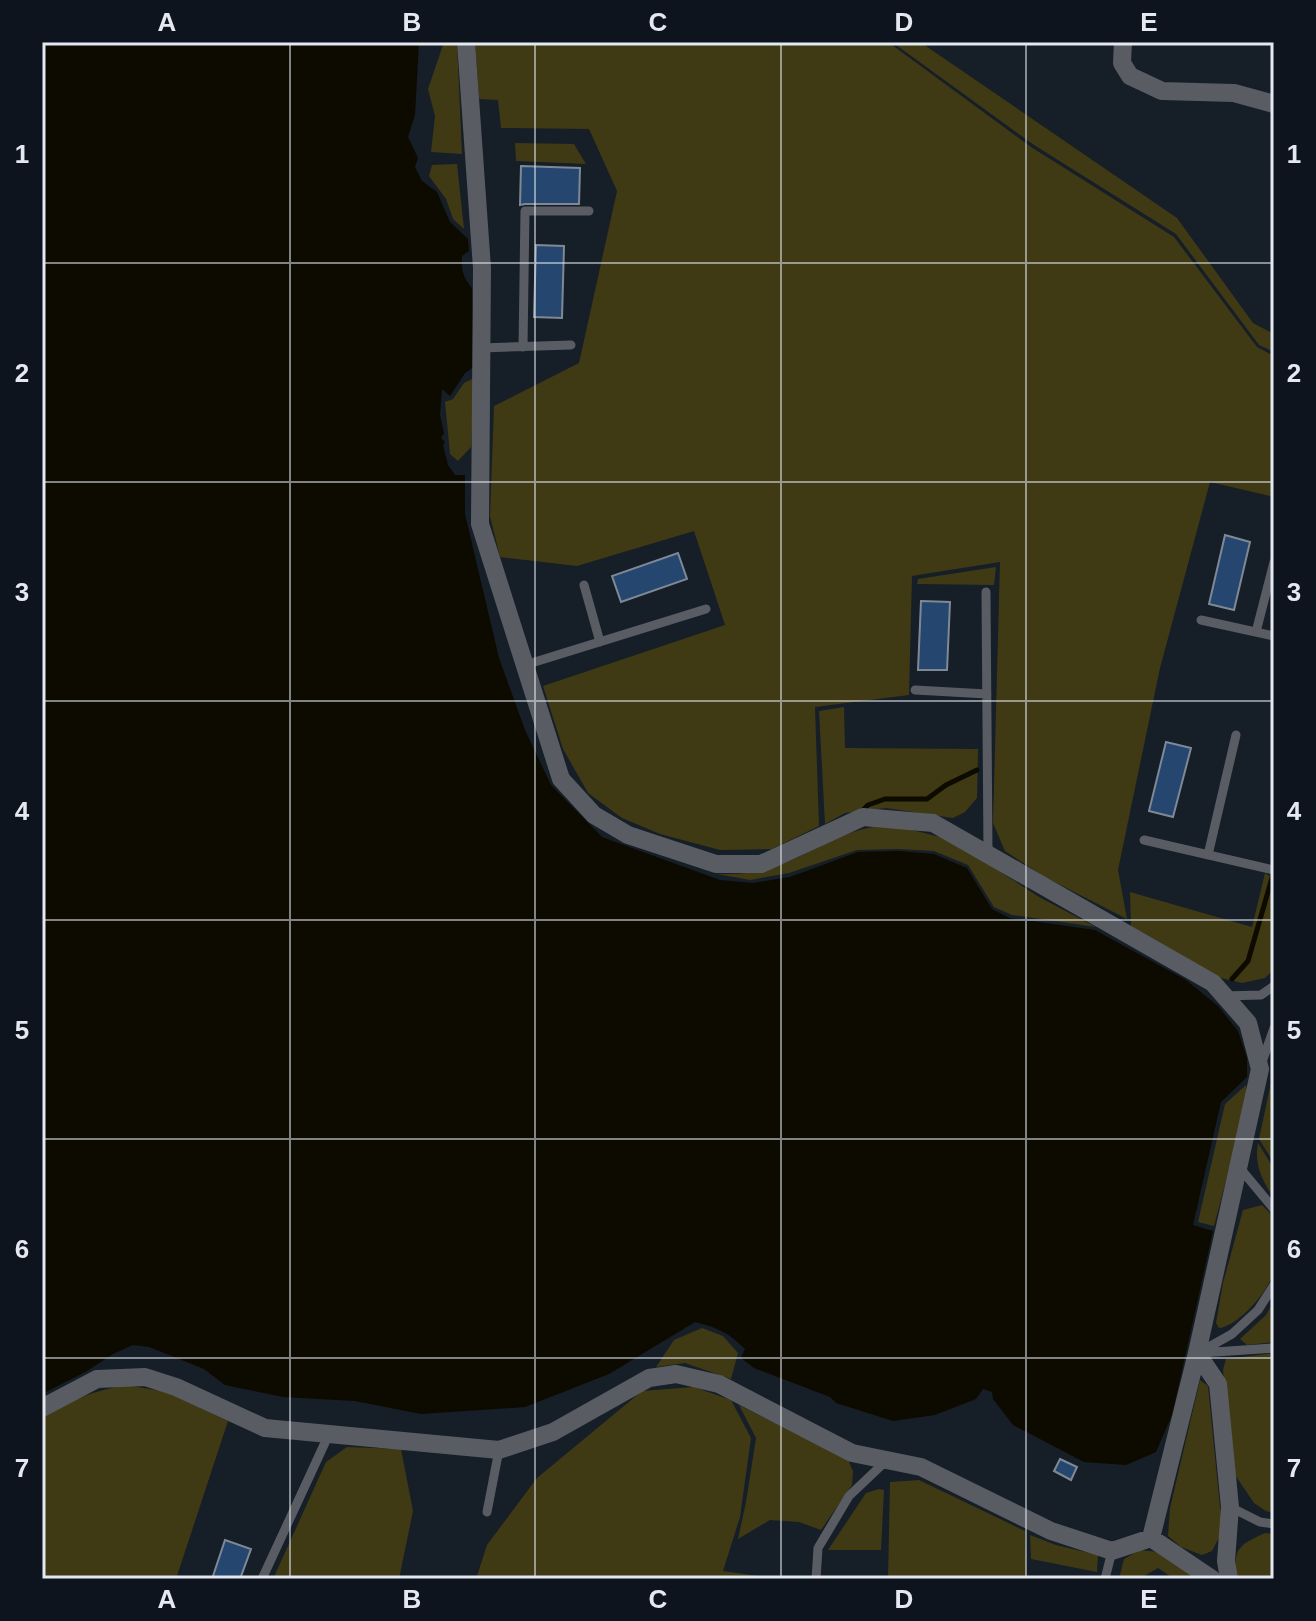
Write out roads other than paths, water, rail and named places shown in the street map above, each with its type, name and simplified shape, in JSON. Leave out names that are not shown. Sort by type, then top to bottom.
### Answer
[{"type":"street","points":[[466,42],[482,268],[480,524],[561,779],[594,815],[628,835],[716,864],[761,864],[863,817],[933,823],[1213,983],[1248,1023],[1260,1069],[1197,1353],[1151,1538]]},
{"type":"street","points":[[1123,42],[1122,63],[1130,76],[1162,91],[1234,93],[1274,104]]},
{"type":"street","points":[[1197,1353],[1218,1384],[1230,1507],[1226,1561],[1229,1579]]},
{"type":"street","points":[[42,1408],[97,1379],[145,1377],[176,1387],[265,1428],[499,1450],[553,1432],[649,1378],[676,1374],[719,1384],[852,1453],[921,1467],[1051,1531],[1112,1551],[1151,1538]]},
{"type":"street","points":[[1151,1538],[1212,1579]]},
{"type":"lane","points":[[523,347],[525,211],[589,211]]},
{"type":"lane","points":[[481,348],[571,345]]},
{"type":"lane","points":[[1256,632],[1274,562]]},
{"type":"lane","points":[[584,585],[600,642]]},
{"type":"lane","points":[[986,592],[988,853]]},
{"type":"lane","points":[[525,665],[706,609]]},
{"type":"lane","points":[[1201,620],[1274,636]]},
{"type":"lane","points":[[915,690],[987,694]]},
{"type":"lane","points":[[1208,855],[1236,735]]},
{"type":"lane","points":[[1144,840],[1274,870]]},
{"type":"lane","points":[[1224,996],[1261,995],[1274,986]]},
{"type":"lane","points":[[1260,1069],[1274,1028]]},
{"type":"lane","points":[[1239,1167],[1274,1209]]},
{"type":"lane","points":[[1197,1353],[1232,1334],[1258,1310],[1274,1285]]},
{"type":"lane","points":[[1197,1353],[1274,1348]]},
{"type":"lane","points":[[262,1579],[329,1434]]},
{"type":"lane","points":[[487,1512],[499,1450]]},
{"type":"lane","points":[[816,1579],[818,1548],[849,1496],[887,1460]]},
{"type":"lane","points":[[1230,1507],[1260,1522],[1274,1524]]},
{"type":"lane","points":[[1105,1579],[1112,1551]]},
{"type":"waterway","points":[[862,811],[868,805],[885,799],[927,799],[946,785],[977,770]]},
{"type":"waterway","points":[[1232,979],[1248,961],[1272,878]]}]
